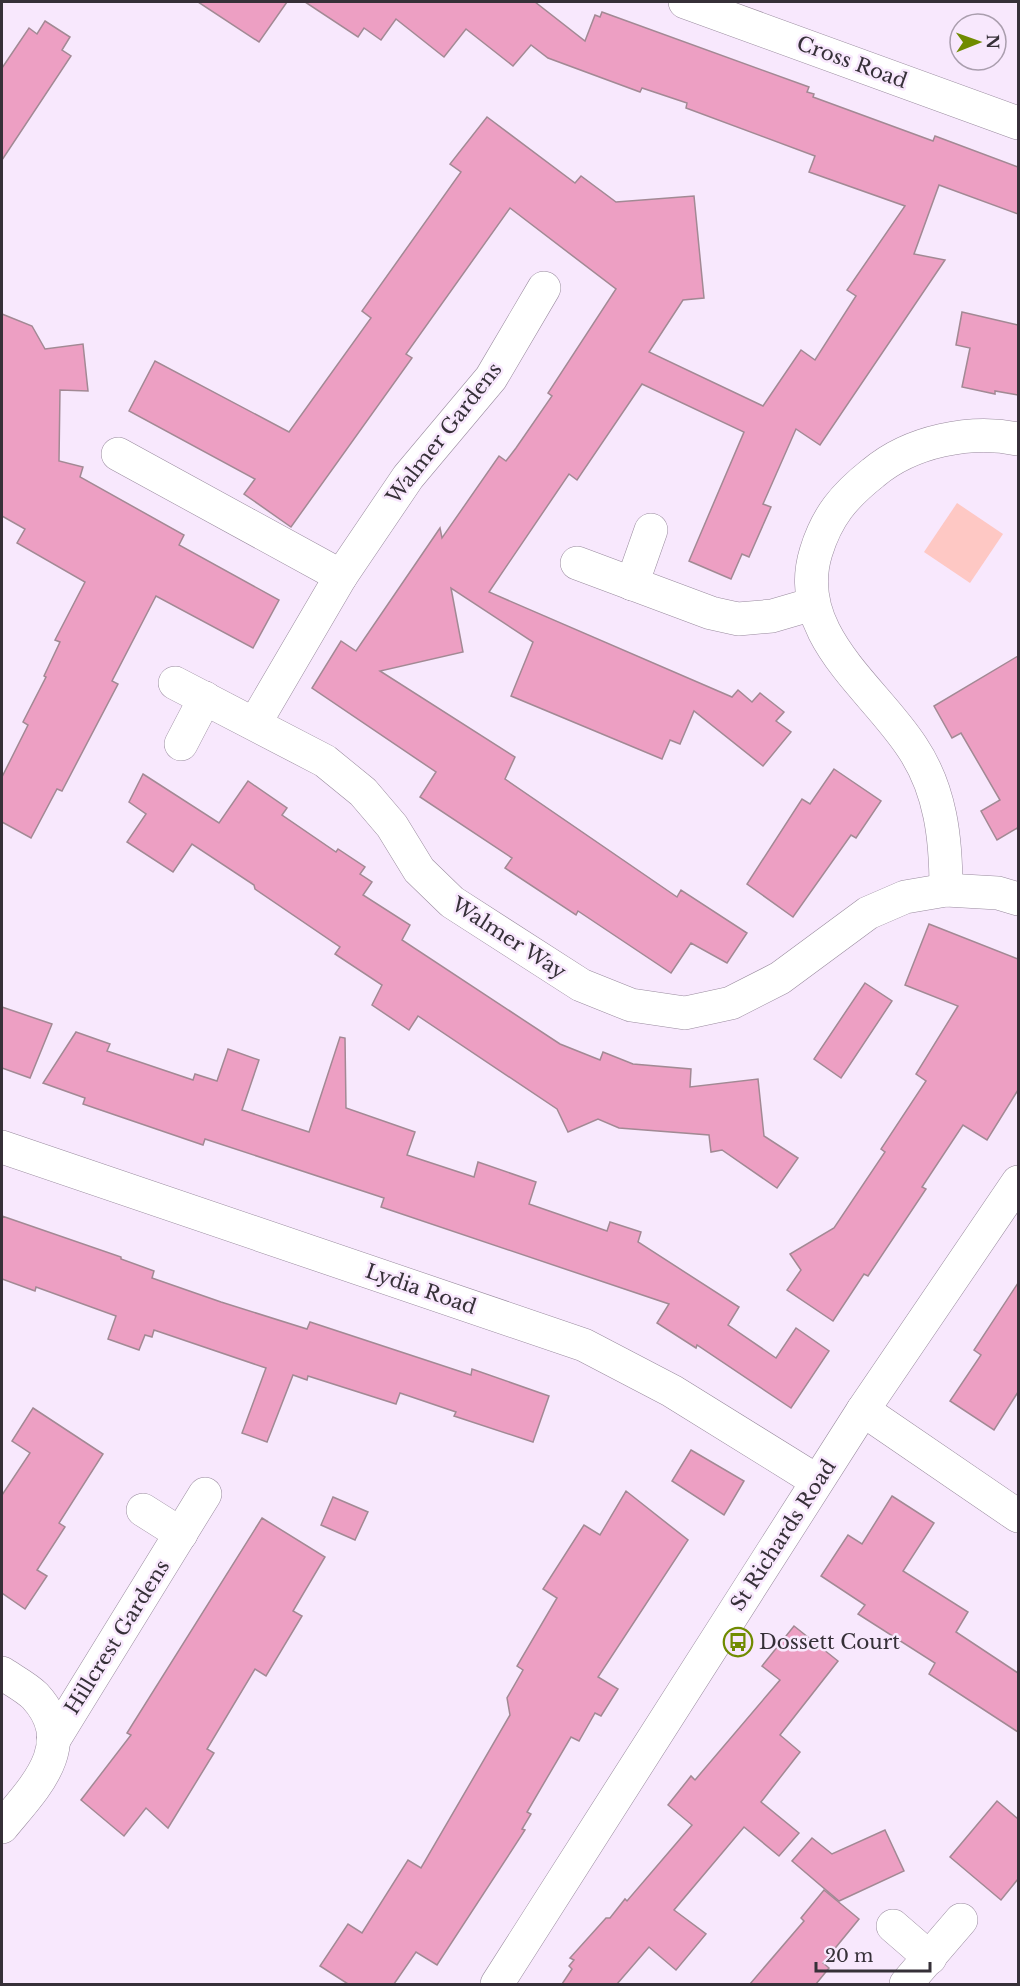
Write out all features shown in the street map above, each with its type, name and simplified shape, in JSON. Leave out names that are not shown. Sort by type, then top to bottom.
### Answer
[{"type":"street","name":"Cross Road","points":[[685,2],[1018,123]]},
{"type":"street","name":"Walmer Gardens","points":[[255,723],[340,576],[408,477],[491,378],[544,288]]},
{"type":"street","points":[[946,890],[946,852],[939,805],[935,795],[912,747],[828,639],[813,604],[810,571],[823,531],[847,494],[882,465],[920,447],[957,437],[994,434],[1018,439]]},
{"type":"street","points":[[118,454],[340,576]]},
{"type":"street","points":[[632,584],[651,530]]},
{"type":"street","points":[[577,563],[711,614],[738,619],[772,616],[813,604]]},
{"type":"street","name":"Walmer Way","points":[[175,683],[326,760],[363,792],[392,826],[419,870],[452,902],[581,984],[631,1005],[685,1013],[731,1002],[780,978],[868,913],[905,897],[946,890],[998,893],[1018,898]]},
{"type":"street","points":[[181,744],[205,698]]},
{"type":"street","name":"Lydia Road","points":[[2,1147],[584,1345],[672,1391],[817,1481]]},
{"type":"street","name":"St Richards Road","points":[[497,1984],[863,1410],[1018,1182]]},
{"type":"street","points":[[863,1410],[1018,1516]]},
{"type":"street","name":"Hillcrest Gardens","points":[[53,1741],[205,1494]]},
{"type":"street","points":[[143,1510],[181,1534]]},
{"type":"street","name":"Hillcrest Gardens","points":[[2,1672],[34,1694],[49,1713],[53,1741],[51,1759],[41,1780],[2,1827]]},
{"type":"street","points":[[906,1984],[961,1920]]},
{"type":"street","points":[[893,1926],[930,1958]]},
{"type":"shaded area","points":[[957,503],[1003,534],[970,583],[924,552]]},
{"type":"building","points":[[198,2],[287,2],[259,42]]},
{"type":"building","points":[[305,2],[535,2],[585,41],[595,15],[600,17],[602,12],[809,87],[807,92],[814,94],[813,97],[933,141],[935,136],[1018,167],[1018,214],[939,185],[914,254],[945,260],[820,445],[796,429],[763,504],[771,507],[749,557],[742,554],[731,579],[689,561],[744,432],[642,384],[577,480],[569,474],[489,592],[732,697],[738,690],[752,702],[760,693],[784,712],[776,721],[791,732],[763,766],[694,711],[680,744],[670,740],[662,759],[511,696],[533,642],[451,588],[463,652],[380,671],[515,757],[505,779],[677,897],[681,890],[747,933],[727,963],[691,943],[671,973],[578,911],[576,915],[505,868],[512,858],[420,797],[436,772],[312,688],[341,641],[356,651],[440,528],[442,538],[499,456],[506,461],[516,448],[552,396],[548,393],[616,289],[510,208],[406,354],[412,358],[291,527],[244,494],[255,479],[129,411],[155,361],[289,432],[371,318],[362,311],[461,172],[450,164],[487,117],[575,183],[581,176],[616,202],[694,196],[704,298],[683,300],[649,352],[763,406],[801,350],[815,360],[856,296],[847,290],[905,206],[809,172],[815,156],[686,108],[687,103],[642,88],[640,92],[548,58],[531,45],[513,66],[466,29],[444,57],[396,19],[381,40],[364,28],[358,37]]},
{"type":"building","points":[[45,21],[70,37],[62,50],[71,56],[2,160],[2,68],[29,28],[37,34]]},
{"type":"building","points":[[962,312],[1018,325],[1018,395],[995,391],[995,394],[962,387],[970,348],[956,345]]},
{"type":"building","points":[[2,314],[32,326],[45,349],[83,344],[88,391],[60,390],[59,461],[83,467],[80,477],[184,535],[179,545],[279,600],[253,648],[156,596],[112,681],[118,684],[62,791],[57,789],[31,838],[2,822],[2,777],[28,725],[23,722],[46,677],[44,676],[60,642],[55,640],[85,582],[17,543],[25,529],[2,516]]},
{"type":"building","points":[[1018,656],[1018,831],[1017,828],[997,840],[981,811],[1000,800],[961,733],[952,738],[934,706]]},
{"type":"building","points":[[834,769],[881,801],[856,838],[851,835],[793,917],[747,884],[802,799],[810,804]]},
{"type":"building","points":[[143,774],[219,823],[248,781],[287,808],[282,815],[336,852],[338,849],[365,867],[360,874],[372,882],[363,895],[410,925],[402,940],[560,1044],[600,1060],[603,1052],[633,1064],[691,1069],[690,1087],[758,1079],[764,1136],[798,1158],[777,1188],[722,1150],[711,1152],[709,1135],[619,1128],[598,1119],[568,1132],[557,1109],[418,1016],[409,1030],[372,1005],[382,985],[335,954],[340,947],[192,844],[173,872],[127,842],[146,814],[129,802]]},
{"type":"building","points":[[929,924],[1018,959],[1018,1090],[987,1140],[963,1125],[922,1187],[926,1189],[868,1276],[864,1274],[833,1321],[787,1290],[801,1270],[790,1254],[834,1228],[885,1152],[881,1149],[926,1081],[916,1074],[958,1006],[905,985]]},
{"type":"building","points":[[865,983],[892,1001],[841,1078],[814,1059]]},
{"type":"building","points":[[2,1007],[52,1024],[30,1078],[2,1068]]},
{"type":"building","points":[[76,1032],[110,1044],[107,1051],[193,1080],[195,1074],[217,1081],[228,1049],[259,1060],[242,1110],[309,1132],[340,1037],[345,1038],[346,1108],[415,1132],[407,1155],[474,1177],[478,1162],[536,1182],[529,1204],[607,1231],[610,1222],[641,1232],[638,1242],[739,1307],[728,1325],[776,1358],[796,1328],[829,1351],[791,1408],[697,1345],[696,1348],[657,1323],[669,1304],[381,1207],[384,1198],[205,1139],[203,1145],[83,1104],[85,1098],[43,1083]]},
{"type":"building","points":[[2,1216],[121,1257],[121,1259],[154,1271],[152,1278],[221,1302],[307,1329],[310,1322],[471,1375],[472,1369],[549,1396],[533,1442],[454,1416],[456,1412],[400,1393],[396,1404],[308,1376],[307,1380],[293,1375],[267,1442],[242,1433],[266,1368],[154,1330],[152,1337],[145,1335],[139,1350],[108,1339],[116,1316],[36,1287],[35,1291],[2,1279]]},
{"type":"building","points":[[1018,1283],[1018,1392],[994,1430],[950,1401],[981,1355],[974,1350]]},
{"type":"building","points":[[33,1408],[103,1454],[59,1523],[65,1527],[37,1570],[47,1576],[25,1609],[2,1593],[2,1495],[30,1453],[12,1441]]},
{"type":"building","points":[[691,1450],[744,1481],[724,1515],[672,1481]]},
{"type":"building","points":[[626,1491],[688,1540],[598,1677],[618,1689],[601,1716],[595,1713],[579,1741],[571,1737],[527,1812],[531,1814],[522,1829],[525,1830],[437,1965],[416,1952],[394,1984],[348,1984],[320,1966],[348,1924],[362,1933],[408,1860],[421,1868],[510,1715],[507,1698],[523,1670],[517,1666],[557,1598],[543,1589],[584,1525],[600,1535]]},
{"type":"building","points":[[892,1496],[934,1523],[903,1571],[968,1612],[956,1632],[1018,1673],[1018,1732],[929,1674],[935,1663],[858,1614],[865,1605],[821,1576],[848,1535],[862,1544]]},
{"type":"building","points":[[333,1497],[368,1512],[355,1540],[321,1525]]},
{"type":"building","points":[[262,1518],[325,1557],[293,1611],[302,1616],[266,1676],[255,1669],[207,1749],[214,1753],[168,1828],[146,1808],[124,1836],[81,1800],[131,1735],[127,1733]]},
{"type":"building","points":[[794,1626],[838,1661],[780,1735],[800,1752],[761,1802],[799,1833],[779,1856],[744,1827],[674,1910],[706,1934],[676,1970],[649,1947],[617,1984],[562,1984],[572,1969],[569,1966],[574,1960],[570,1958],[606,1918],[610,1918],[625,1899],[627,1901],[692,1825],[668,1805],[691,1776],[695,1780],[780,1680],[762,1666]]},
{"type":"building","points":[[997,1801],[1018,1819],[1018,1879],[1001,1900],[950,1857]]},
{"type":"building","points":[[885,1830],[904,1871],[839,1901],[792,1861],[812,1838],[832,1854]]},
{"type":"building","points":[[824,1890],[859,1919],[823,1963],[829,1968],[816,1984],[750,1984],[804,1921],[801,1918]]},
{"type":"place","name":"Dossett Court","points":[[738,1642]]}]
